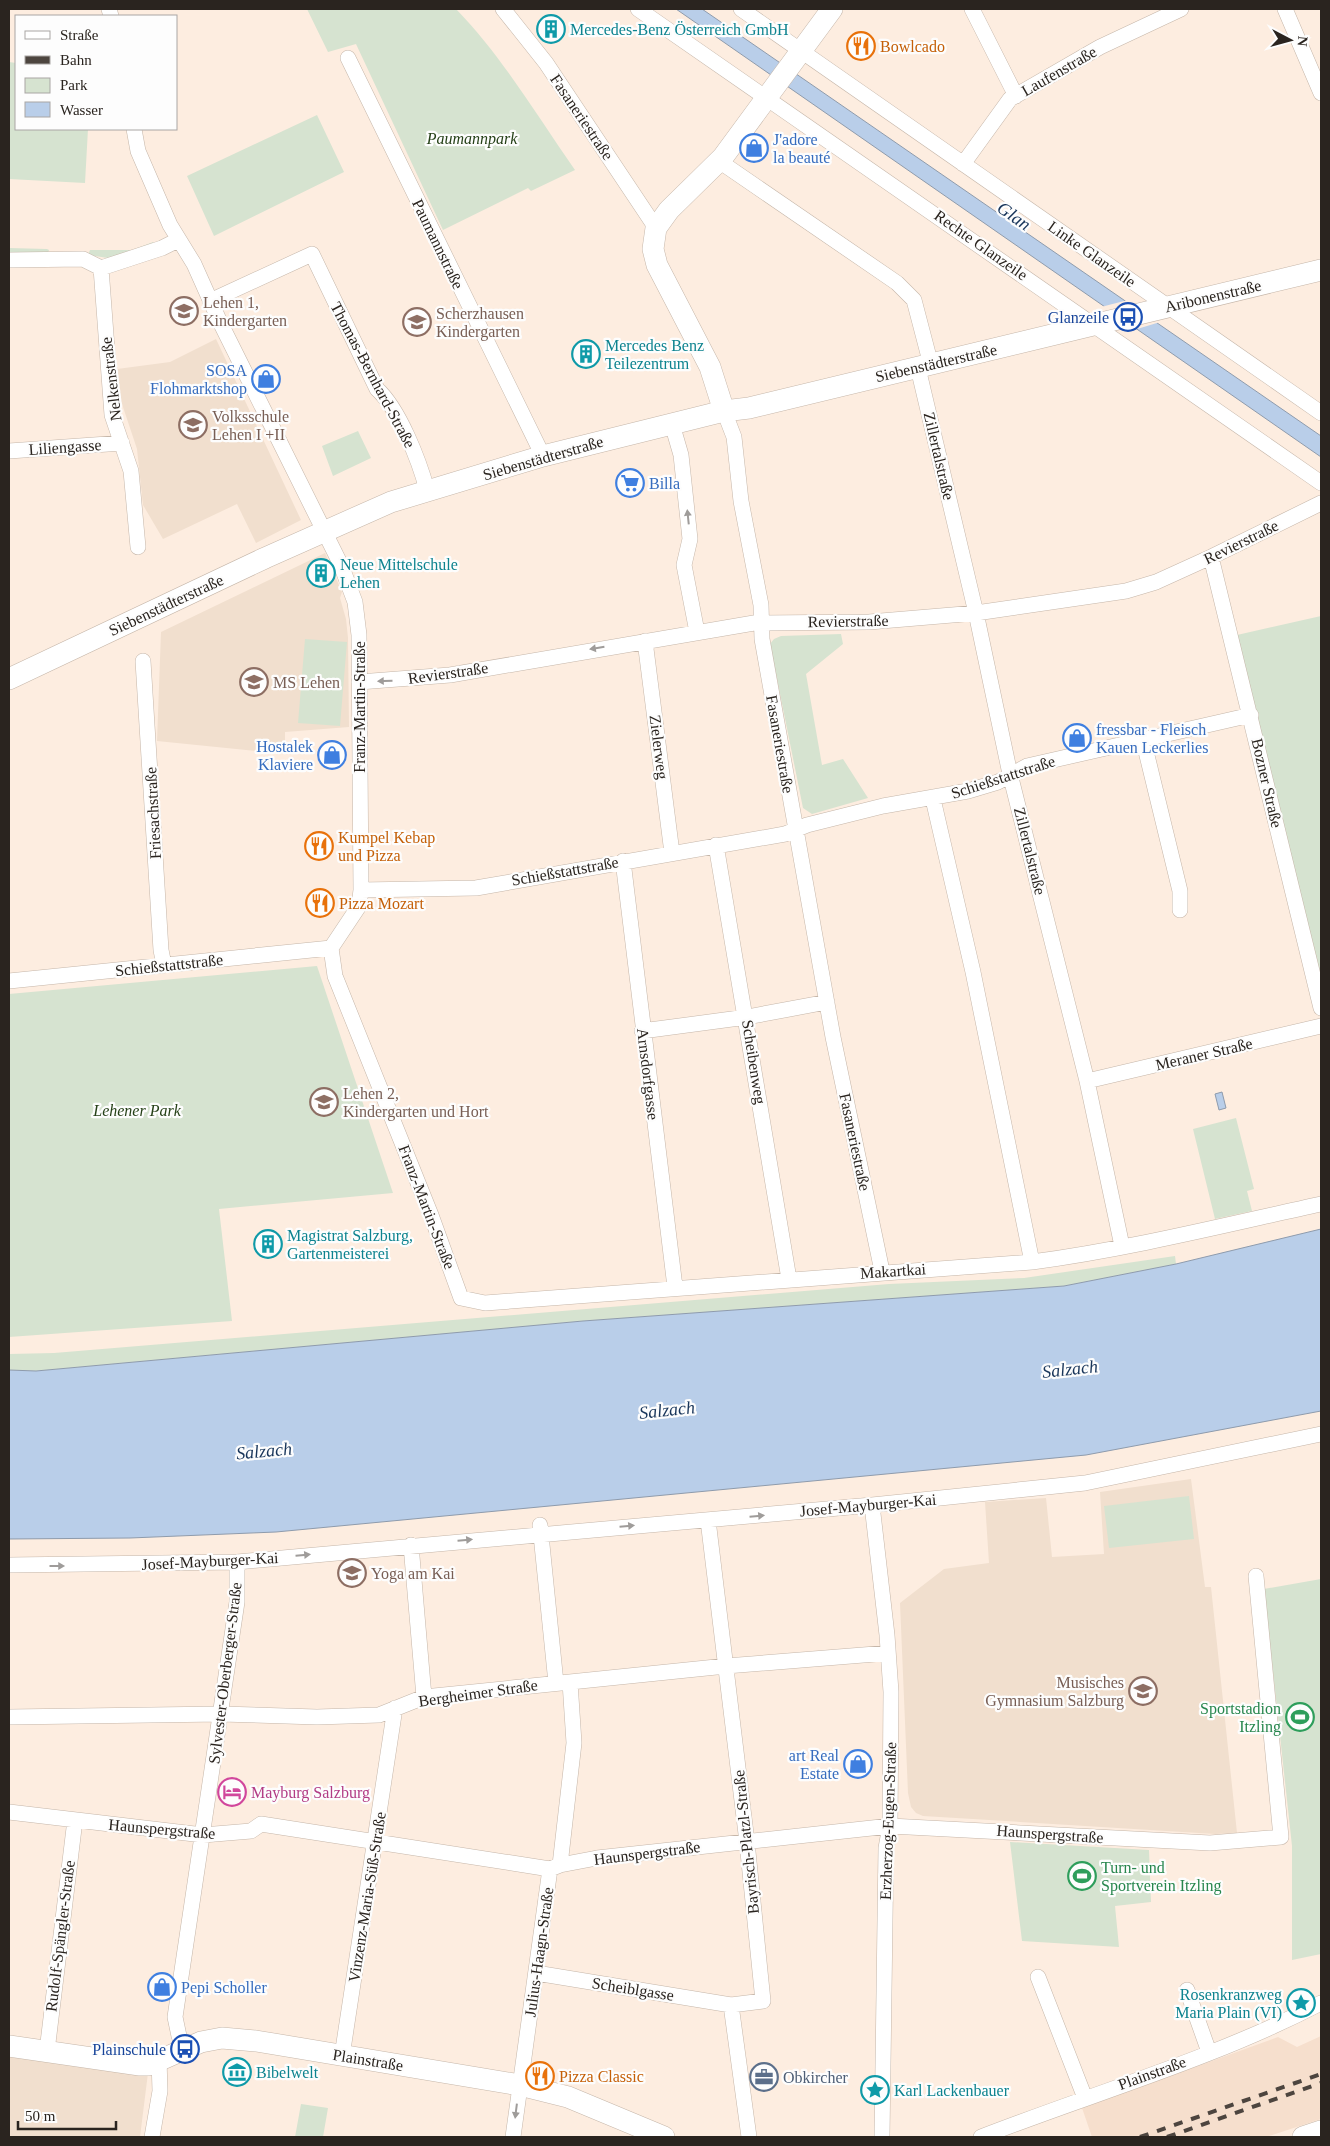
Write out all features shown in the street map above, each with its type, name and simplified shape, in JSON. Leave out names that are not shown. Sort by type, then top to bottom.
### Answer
[{"type":"street","name":"Fasaneriestraße","points":[[503,9],[546,63],[656,228],[653,249],[657,265],[710,367],[734,437],[741,501],[761,605],[762,639],[827,1002],[882,1271]]},
{"type":"street","name":"Rechte Glanzeile","points":[[638,9],[1100,324],[1321,483]]},
{"type":"street","name":"Linke Glanzeile","points":[[741,9],[798,54],[963,164],[1164,308],[1321,413]]},
{"type":"street","points":[[656,228],[669,210],[719,161],[768,98],[832,9]]},
{"type":"street","points":[[972,9],[1016,96]]},
{"type":"street","name":"Laufenstraße","points":[[963,164],[1010,100],[1100,47],[1181,9]]},
{"type":"street","points":[[1285,9],[1321,93]]},
{"type":"street","name":"Paumannstraße","points":[[348,58],[543,456]]},
{"type":"street","name":"Franz-Martin-Straße","points":[[134,130],[138,151],[178,240],[194,264],[210,301],[341,565],[355,602],[359,635],[361,890]]},
{"type":"street","name":"Zillertalstraße","points":[[719,161],[897,283],[914,300],[924,366],[1010,774],[1087,1082],[1122,1246]]},
{"type":"street","points":[[9,260],[83,259],[101,268],[162,248],[178,240]]},
{"type":"street","name":"Thomas-Bernhard-Straße","points":[[210,301],[312,254],[377,389],[387,398],[420,463],[427,490]]},
{"type":"street","name":"Nelkenstraße","points":[[101,268],[112,415],[132,471],[138,547]]},
{"type":"street","name":"Aribonenstraße","points":[[1100,324],[1321,270]]},
{"type":"street","name":"Siebenstädterstraße","points":[[9,679],[324,531],[390,502],[513,467],[543,456],[724,411],[749,408],[1100,324]]},
{"type":"street","points":[[672,424],[680,449],[690,539],[684,565],[697,632]]},
{"type":"street","name":"Liliengasse","points":[[9,451],[122,443]]},
{"type":"street","name":"Revierstraße","points":[[359,682],[450,675],[646,640],[761,622],[869,622],[976,613],[1140,588],[1211,558],[1321,503]]},
{"type":"street","name":"Bozner Straße","points":[[1211,558],[1251,715],[1321,1008]]},
{"type":"street","name":"Zielerweg","points":[[646,640],[672,853]]},
{"type":"street","name":"Friesachstraße","points":[[143,661],[161,950],[164,965]]},
{"type":"street","name":"Schießstattstraße","points":[[361,890],[476,888],[785,834],[796,828],[883,806],[916,799],[933,798],[998,782],[1027,766],[1251,715]]},
{"type":"street","points":[[1143,739],[1180,892],[1180,910]]},
{"type":"street","points":[[933,798],[974,972],[1032,1262]]},
{"type":"street","name":"Scheibenweg","points":[[716,846],[789,1278]]},
{"type":"street","name":"Arnsdorfgasse","points":[[623,861],[642,1031],[675,1287]]},
{"type":"street","points":[[331,948],[359,906],[361,890]]},
{"type":"street","name":"Franz-Martin-Straße","points":[[331,948],[335,976],[431,1215],[461,1298]]},
{"type":"street","name":"Schießstattstraße","points":[[9,981],[331,948]]},
{"type":"street","points":[[642,1031],[746,1017],[827,1002]]},
{"type":"street","name":"Meraner Straße","points":[[1087,1082],[1321,1026]]},
{"type":"street","name":"Makartkai","points":[[461,1298],[485,1303],[882,1271],[1032,1262],[1076,1256],[1321,1204]]},
{"type":"street","name":"Josef-Mayburger-Kai","points":[[9,1565],[237,1562],[411,1546],[540,1529],[708,1520],[872,1506],[1085,1483],[1321,1434]]},
{"type":"street","name":"Erzherzog-Eugen-Straße","points":[[872,1506],[891,1692],[890,1826],[886,1848],[882,2137]]},
{"type":"street","name":"Bayrisch-Platzl-Straße","points":[[708,1520],[747,1842],[763,2001],[731,2006]]},
{"type":"street","name":"Julius-Haagn-Straße","points":[[513,2137],[536,1973],[574,1743],[540,1529]]},
{"type":"street","points":[[411,1546],[424,1697]]},
{"type":"street","name":"Sylvester-Oberberger-Straße","points":[[185,2049],[179,2036],[176,2017],[237,1602],[237,1562]]},
{"type":"street","name":"Haunspergstraße","points":[[9,1812],[203,1836],[251,1831],[261,1824],[555,1867],[890,1826],[1210,1843],[1282,1837],[1256,1576]]},
{"type":"street","name":"Bergheimer Straße","points":[[9,1717],[221,1714],[318,1717],[379,1715],[424,1697],[726,1666],[888,1653]]},
{"type":"street","name":"Vinzenz-Maria-Süß-Straße","points":[[342,2056],[395,1708]]},
{"type":"street","name":"Rudolf-Spängler-Straße","points":[[46,2051],[74,1820]]},
{"type":"street","name":"Scheiblgasse","points":[[536,1973],[731,2006]]},
{"type":"street","points":[[1038,1977],[1085,2098]]},
{"type":"street","points":[[1187,1990],[1209,2052]]},
{"type":"street","name":"Plainstraße","points":[[981,2137],[1209,2052],[1284,2022],[1321,2002]]},
{"type":"street","points":[[731,2006],[749,2137]]},
{"type":"street","name":"Plainstraße","points":[[9,2046],[150,2065],[201,2042],[222,2038],[256,2041],[520,2085],[568,2096],[664,2137]]},
{"type":"street","points":[[152,2137],[160,2092],[159,2060]]},
{"type":"shaded area","name":"Volksschule Lehen I +II","points":[[216,339],[301,520],[256,543],[237,504],[163,539],[143,505],[137,449],[121,401],[117,369],[170,362]]},
{"type":"shaded area","name":"MS Lehen","points":[[325,553],[342,592],[340,598],[346,619],[349,727],[285,732],[285,754],[157,741],[161,632]]},
{"type":"shaded area","points":[[1191,1479],[1205,1587],[1211,1587],[1237,1833],[1215,1834],[923,1816],[916,1813],[911,1807],[908,1793],[900,1603],[944,1569],[989,1563],[985,1502],[1046,1498],[1052,1557],[1104,1554],[1100,1492]]},
{"type":"shaded area","points":[[1321,2036],[1321,2119],[1266,2137],[1092,2137],[1082,2108],[1278,2037],[1297,2047]]},
{"type":"shaded area","points":[[9,2046],[149,2065],[140,2137],[9,2137]]},
{"type":"green space","name":"Paumannpark","points":[[307,9],[456,9],[504,66],[575,170],[531,191],[528,188],[443,230],[356,44],[328,52]]},
{"type":"green space","points":[[9,62],[15,63],[15,130],[88,130],[85,183],[9,179]]},
{"type":"green space","points":[[317,115],[344,172],[214,236],[187,176]]},
{"type":"green space","points":[[153,242],[154,246],[108,258],[88,255],[90,250],[132,250]]},
{"type":"green space","points":[[9,248],[49,250],[48,253],[9,255]]},
{"type":"green space","points":[[358,431],[371,458],[333,476],[322,446]]},
{"type":"green space","points":[[1321,616],[1321,984],[1237,635]]},
{"type":"green space","points":[[841,634],[843,644],[806,674],[822,765],[843,759],[868,798],[812,814],[803,808],[770,644],[774,639],[781,636]]},
{"type":"green space","points":[[305,639],[347,642],[340,726],[298,723]]},
{"type":"green space","name":"Lehener Park","points":[[317,966],[393,1193],[219,1209],[232,1321],[9,1337],[9,994]]},
{"type":"green space","points":[[1236,1118],[1254,1189],[1247,1191],[1252,1211],[1215,1219],[1193,1129]]},
{"type":"green space","points":[[1175,1256],[1176,1264],[1064,1286],[583,1321],[36,1371],[9,1370],[9,1354],[54,1353],[889,1284],[1024,1278]]},
{"type":"green space","points":[[1189,1496],[1194,1539],[1109,1548],[1104,1506]]},
{"type":"green space","name":"Sportstadion Itzling","points":[[1321,1579],[1321,1954],[1292,1960],[1292,1846],[1264,1589]]},
{"type":"green space","name":"Turn- und Sportverein Itzling","points":[[1010,1842],[1149,1850],[1151,1902],[1115,1906],[1119,1947],[1022,1941]]},
{"type":"green space","points":[[301,2104],[328,2108],[323,2137],[295,2137]]},
{"type":"water","points":[[676,9],[702,9],[1321,436],[1321,457]]},
{"type":"water","points":[[1222,1092],[1226,1108],[1219,1110],[1215,1094]]},
{"type":"water","name":"Salzach","points":[[1321,1229],[1321,1411],[1086,1455],[276,1532],[130,1538],[9,1539],[9,1370],[36,1371],[583,1321],[1064,1286],[1176,1264]]},
{"type":"pier","points":[[1128,300],[1160,322],[1134,330],[1101,307]]},
{"type":"railway","points":[[1140,2137],[1321,2074]]},
{"type":"railway","points":[[1167,2137],[1321,2083]]},
{"type":"place","name":"Mercedes-Benz Österreich GmbH","points":[[551,29]]},
{"type":"place","name":"Bowlcado","points":[[861,46]]},
{"type":"place","name":"J'adore la beauté","points":[[754,148]]},
{"type":"place","name":"Lehen 1, Kindergarten","points":[[184,311]]},
{"type":"place","name":"Glanzeile","points":[[1128,317]]},
{"type":"place","name":"Scherzhausen Kindergarten","points":[[417,322]]},
{"type":"place","name":"Mercedes Benz Teilezentrum","points":[[586,354]]},
{"type":"place","name":"SOSA Flohmarktshop","points":[[266,379]]},
{"type":"place","name":"Volksschule Lehen I +II","points":[[193,425]]},
{"type":"place","name":"Billa","points":[[630,483]]},
{"type":"place","name":"Neue Mittelschule Lehen","points":[[321,573]]},
{"type":"place","name":"MS Lehen","points":[[254,682]]},
{"type":"place","name":"fressbar - Fleisch Kauen Leckerlies","points":[[1077,738]]},
{"type":"place","name":"Hostalek Klaviere","points":[[332,755]]},
{"type":"place","name":"Kumpel Kebap und Pizza","points":[[319,846]]},
{"type":"place","name":"Pizza Mozart","points":[[320,903]]},
{"type":"place","name":"Lehen 2, Kindergarten und Hort","points":[[324,1102]]},
{"type":"place","name":"Magistrat Salzburg, Gartenmeisterei","points":[[268,1244]]},
{"type":"place","name":"Yoga am Kai","points":[[352,1573]]},
{"type":"place","name":"Musisches Gymnasium Salzburg","points":[[1143,1691]]},
{"type":"place","name":"Sportstadion Itzling","points":[[1300,1717]]},
{"type":"place","name":"art Real Estate","points":[[858,1764]]},
{"type":"place","name":"Mayburg Salzburg","points":[[232,1792]]},
{"type":"place","name":"Turn- und Sportverein Itzling","points":[[1082,1876]]},
{"type":"place","name":"Pepi Scholler","points":[[162,1987]]},
{"type":"place","name":"Rosenkranzweg Maria Plain (VI)","points":[[1301,2003]]},
{"type":"place","name":"Plainschule","points":[[185,2049]]},
{"type":"place","name":"Bibelwelt","points":[[237,2072]]},
{"type":"place","name":"Pizza Classic","points":[[540,2076]]},
{"type":"place","name":"Obkircher","points":[[764,2077]]},
{"type":"place","name":"Karl Lackenbauer","points":[[875,2090]]},
{"type":"water label","name":"Glan","points":[[1014,216]]}]
